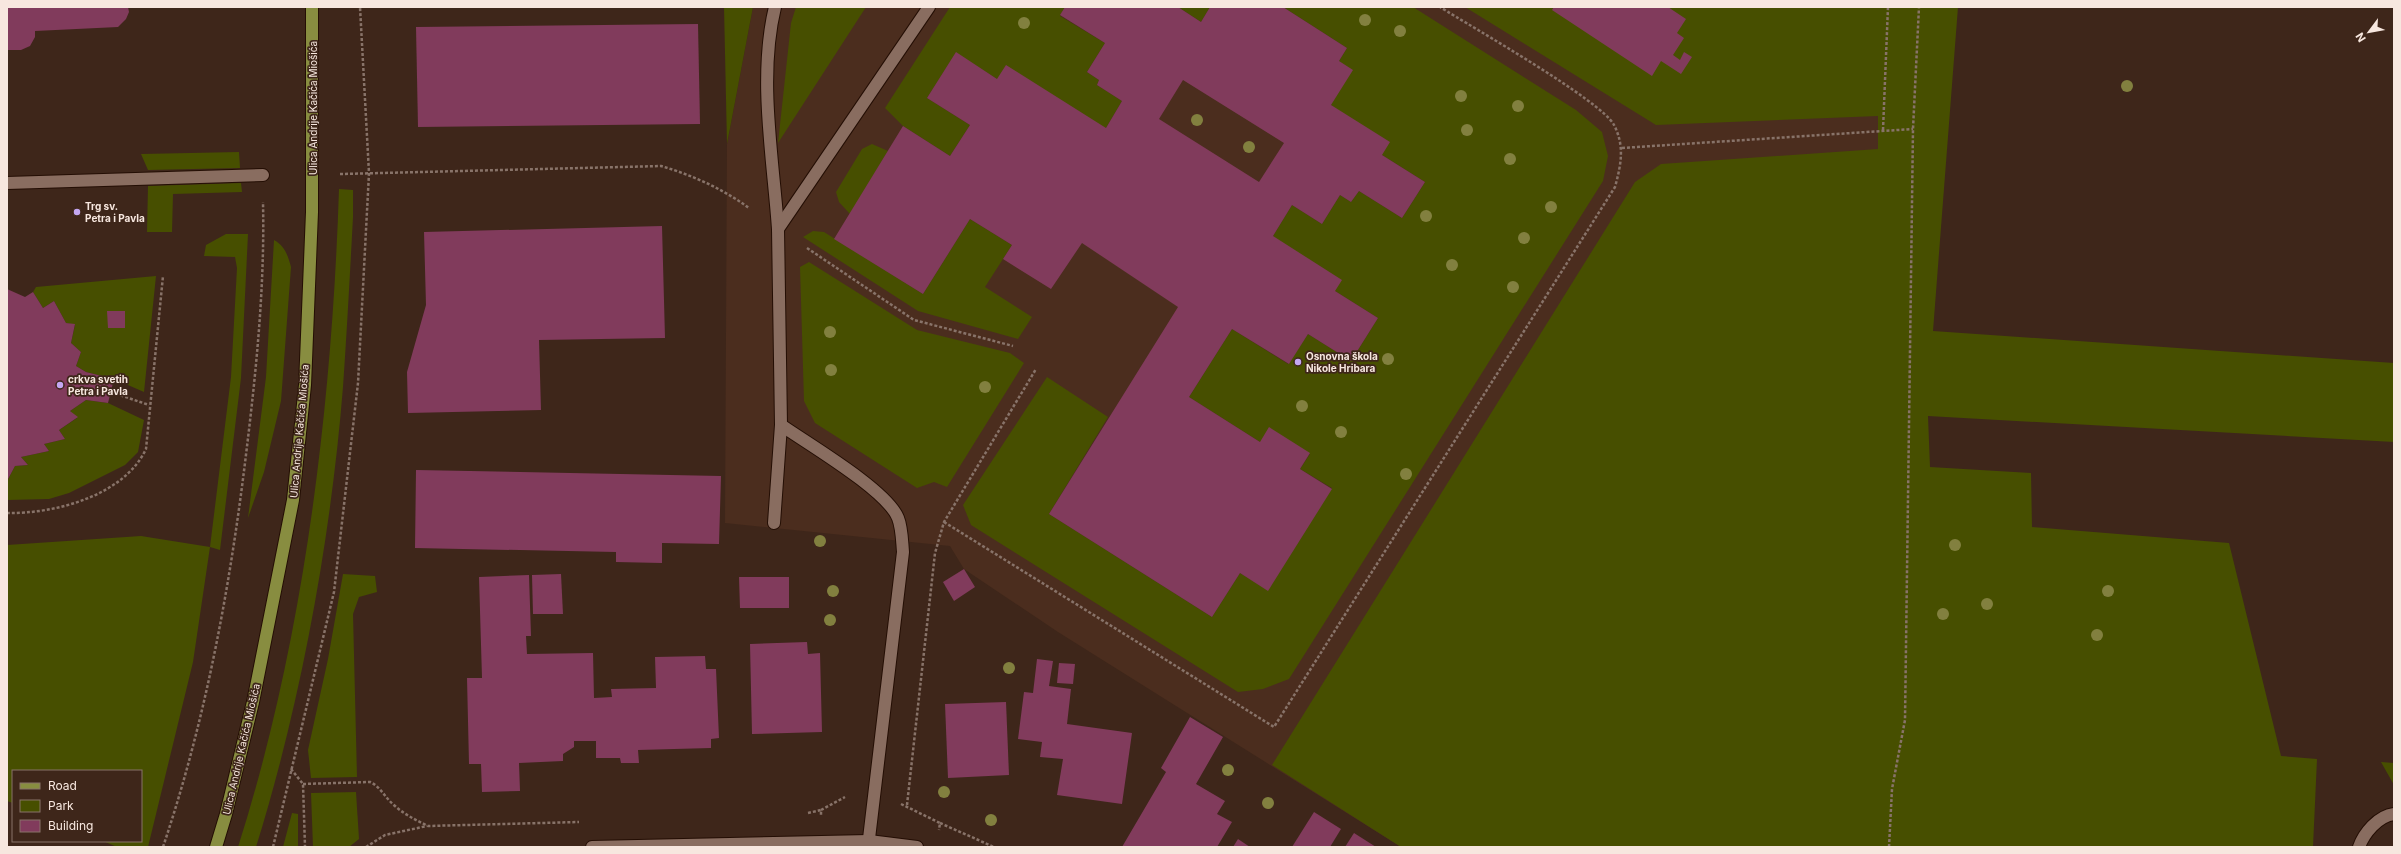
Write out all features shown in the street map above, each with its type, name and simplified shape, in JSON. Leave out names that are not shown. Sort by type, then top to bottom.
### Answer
[{"type":"main road","name":"Ulica Andrije Kačića Miošića","points":[[216,847],[226,814],[253,702],[293,500],[305,385],[312,219],[312,7]]},
{"type":"street","points":[[774,523],[781,426],[778,229],[767,76],[771,26],[776,7]]},
{"type":"street","points":[[778,229],[929,7]]},
{"type":"street","points":[[7,183],[263,175]]},
{"type":"street","points":[[781,426],[882,495],[898,518],[903,552],[868,844]]},
{"type":"street","points":[[2359,847],[2369,829],[2379,821],[2394,814]]},
{"type":"street","points":[[592,847],[868,844],[917,847]]},
{"type":"path","points":[[273,847],[334,592],[358,383],[369,173],[360,7]]},
{"type":"path","points":[[944,522],[1274,727],[1615,187],[1621,166],[1622,148],[1614,124],[1598,108],[1576,92],[1440,7]]},
{"type":"path","points":[[1883,130],[1888,7]]},
{"type":"path","points":[[1889,847],[1892,789],[1905,720],[1913,129],[1919,7]]},
{"type":"path","points":[[1622,148],[1913,129]]},
{"type":"path","points":[[369,173],[661,166],[680,172],[735,197],[778,229],[914,320],[1013,346]]},
{"type":"path","points":[[163,847],[215,658],[234,545],[256,376],[262,250]]},
{"type":"path","points":[[7,512],[49,511],[74,504],[99,493],[137,466],[146,449],[149,405],[163,276]]},
{"type":"path","points":[[907,805],[935,553],[944,522],[1036,369]]},
{"type":"path","points":[[111,392],[149,405]]},
{"type":"path","points":[[291,769],[302,784],[305,847]]},
{"type":"path","points":[[302,784],[370,782],[379,786],[384,796],[395,806],[411,818],[428,826]]},
{"type":"path","points":[[940,823],[994,847]]},
{"type":"path","points":[[366,847],[385,835],[428,826],[438,827]]},
{"type":"shaded area","name":"Osnovna škola Nikole Hribara","points":[[753,7],[1883,7],[1878,150],[1401,847],[1058,632],[964,569],[950,546],[725,523],[727,144]]},
{"type":"green space","points":[[724,7],[753,7],[727,144]]},
{"type":"green space","points":[[796,7],[866,7],[778,143],[791,23]]},
{"type":"green space","points":[[950,7],[1065,7],[1060,16],[1105,43],[1087,72],[1099,80],[1097,85],[1122,101],[1106,128],[997,79],[956,53],[927,98],[970,125],[950,156],[903,126],[885,108]]},
{"type":"green space","points":[[1178,7],[1210,7],[1201,22]]},
{"type":"green space","points":[[1283,7],[1413,7],[1576,110],[1602,132],[1608,156],[1603,181],[1289,679],[1263,689],[1238,692],[971,525],[963,505],[1047,377],[1108,417],[1049,514],[1212,617],[1240,573],[1268,590],[1332,488],[1300,469],[1310,454],[1260,442],[1189,397],[1232,329],[1288,364],[1308,334],[1351,361],[1378,318],[1335,291],[1273,236],[1292,205],[1322,224],[1340,195],[1351,202],[1359,191],[1402,218],[1425,182],[1382,155],[1331,105],[1339,61],[1347,48]]},
{"type":"green space","points":[[1465,7],[1958,7],[1933,331],[2394,363],[2394,442],[1928,416],[1930,467],[2031,473],[2032,527],[2229,543],[2281,756],[2317,759],[2313,847],[1401,847],[1272,765],[1635,182],[1661,164],[1878,149],[1878,116],[1656,125]]},
{"type":"green space","points":[[872,144],[888,151],[850,214],[839,202],[836,192],[862,149]]},
{"type":"green space","points":[[239,152],[240,168],[148,170],[141,154]]},
{"type":"green space","points":[[241,183],[242,192],[173,194],[172,232],[147,232],[148,186]]},
{"type":"green space","points":[[339,189],[353,190],[353,217],[343,387],[331,502],[312,619],[300,678],[272,792],[256,847],[238,847],[261,768],[281,687],[311,522],[330,354]]},
{"type":"green space","points":[[970,219],[1012,245],[985,287],[1032,317],[1018,339],[918,311],[803,237],[813,231],[824,232],[923,294]]},
{"type":"green space","points":[[226,234],[248,234],[241,378],[220,550],[210,547],[231,377],[237,268],[235,257],[204,256],[206,245]]},
{"type":"green space","points":[[274,240],[283,248],[291,267],[281,401],[264,472],[248,518],[266,377]]},
{"type":"green space","points":[[809,262],[917,330],[1010,353],[1024,363],[947,487],[934,482],[917,488],[815,423],[804,401],[800,267]]},
{"type":"green space","points":[[156,276],[144,392],[114,379],[86,372],[76,366],[81,352],[71,343],[75,325],[66,323],[54,301],[43,308],[33,292],[36,287]]},
{"type":"green space","points":[[86,400],[108,403],[144,420],[138,452],[125,465],[69,493],[49,499],[7,500],[7,481],[15,466],[28,465],[21,457],[49,451],[44,444],[65,439],[59,430],[77,418],[70,411]]},
{"type":"green space","points":[[141,536],[210,547],[193,662],[148,847],[117,847],[105,842],[142,842],[142,770],[12,770],[12,803],[7,801],[7,545]]},
{"type":"green space","points":[[343,574],[375,576],[377,592],[359,597],[353,614],[357,777],[311,778],[308,750],[328,659]]},
{"type":"green space","points":[[2381,762],[2394,763],[2394,785]]},
{"type":"green space","points":[[356,792],[359,839],[349,847],[313,847],[311,793]]},
{"type":"green space","points":[[292,813],[298,814],[298,847],[283,847]]},
{"type":"building","points":[[7,7],[128,7],[129,12],[126,19],[118,27],[35,31],[35,37],[30,46],[21,50],[7,50]]},
{"type":"building","points":[[1065,7],[1178,7],[1201,22],[1210,7],[1283,7],[1347,48],[1339,61],[1353,70],[1331,105],[1390,142],[1382,155],[1425,182],[1402,218],[1359,191],[1351,202],[1340,195],[1322,224],[1292,205],[1273,236],[1342,280],[1335,291],[1378,318],[1351,361],[1308,334],[1289,364],[1232,329],[1189,397],[1260,442],[1269,427],[1310,453],[1300,469],[1332,489],[1268,591],[1240,573],[1212,617],[1049,514],[1178,307],[1082,243],[1051,289],[1003,259],[1012,245],[970,219],[923,294],[834,239],[903,126],[950,156],[970,125],[927,98],[956,52],[997,79],[1006,65],[1106,128],[1122,101],[1097,85],[1099,80],[1087,72],[1105,43],[1060,15]],"holes":[[[1183,80],[1284,143],[1259,182],[1159,119]]]},
{"type":"building","points":[[1554,7],[1668,7],[1686,19],[1677,33],[1684,38],[1673,55],[1680,60],[1684,52],[1692,57],[1681,74],[1661,61],[1652,76],[1552,10]]},
{"type":"building","points":[[698,24],[700,124],[418,127],[416,27]]},
{"type":"building","points":[[662,226],[665,338],[539,340],[541,410],[408,413],[407,372],[426,305],[424,232]]},
{"type":"building","name":"crkva svetih Petra i Pavla","points":[[7,289],[25,297],[33,292],[43,308],[54,301],[66,323],[75,324],[71,343],[81,352],[76,366],[86,372],[114,379],[108,403],[86,400],[70,411],[78,417],[59,430],[65,439],[44,444],[49,451],[21,457],[28,465],[15,466],[7,481]]},
{"type":"building","points":[[107,311],[125,311],[125,328],[108,328]]},
{"type":"building","points":[[416,470],[721,476],[719,544],[662,543],[662,563],[616,562],[616,552],[415,548]]},
{"type":"building","points":[[964,569],[975,587],[954,601],[943,582]]},
{"type":"building","points":[[561,574],[563,614],[533,614],[532,575]]},
{"type":"building","points":[[529,575],[531,636],[526,636],[527,654],[593,653],[594,698],[612,697],[611,689],[656,688],[655,657],[705,656],[706,669],[716,669],[719,738],[711,739],[711,748],[638,750],[639,763],[621,763],[620,758],[596,758],[596,741],[574,741],[574,747],[563,754],[563,761],[519,763],[520,791],[482,792],[481,764],[469,764],[467,678],[482,678],[479,577]]},
{"type":"building","points":[[739,577],[789,577],[789,608],[740,608]]},
{"type":"building","points":[[807,642],[808,654],[820,653],[822,732],[752,734],[750,644]]},
{"type":"building","points":[[1037,659],[1053,661],[1049,686],[1071,689],[1067,724],[1132,733],[1122,804],[1057,795],[1063,759],[1040,757],[1042,742],[1018,739],[1024,692],[1033,693]]},
{"type":"building","points":[[1059,663],[1075,664],[1073,684],[1057,683]]},
{"type":"building","points":[[1006,702],[1009,775],[948,778],[945,704]]},
{"type":"building","points":[[1190,717],[1223,737],[1196,784],[1225,801],[1217,814],[1232,822],[1217,847],[1122,847],[1166,772],[1161,768]]},
{"type":"building","points":[[1314,812],[1341,829],[1330,847],[1292,847]]},
{"type":"building","points":[[1354,833],[1376,847],[1345,847]]},
{"type":"building","points":[[1238,839],[1250,847],[1233,847]]},
{"type":"place","name":"Trg sv. Petra i Pavla","points":[[77,212]]},
{"type":"place","name":"Osnovna škola Nikole Hribara","points":[[1298,362]]},
{"type":"place","name":"crkva svetih Petra i Pavla","points":[[60,385]]}]
